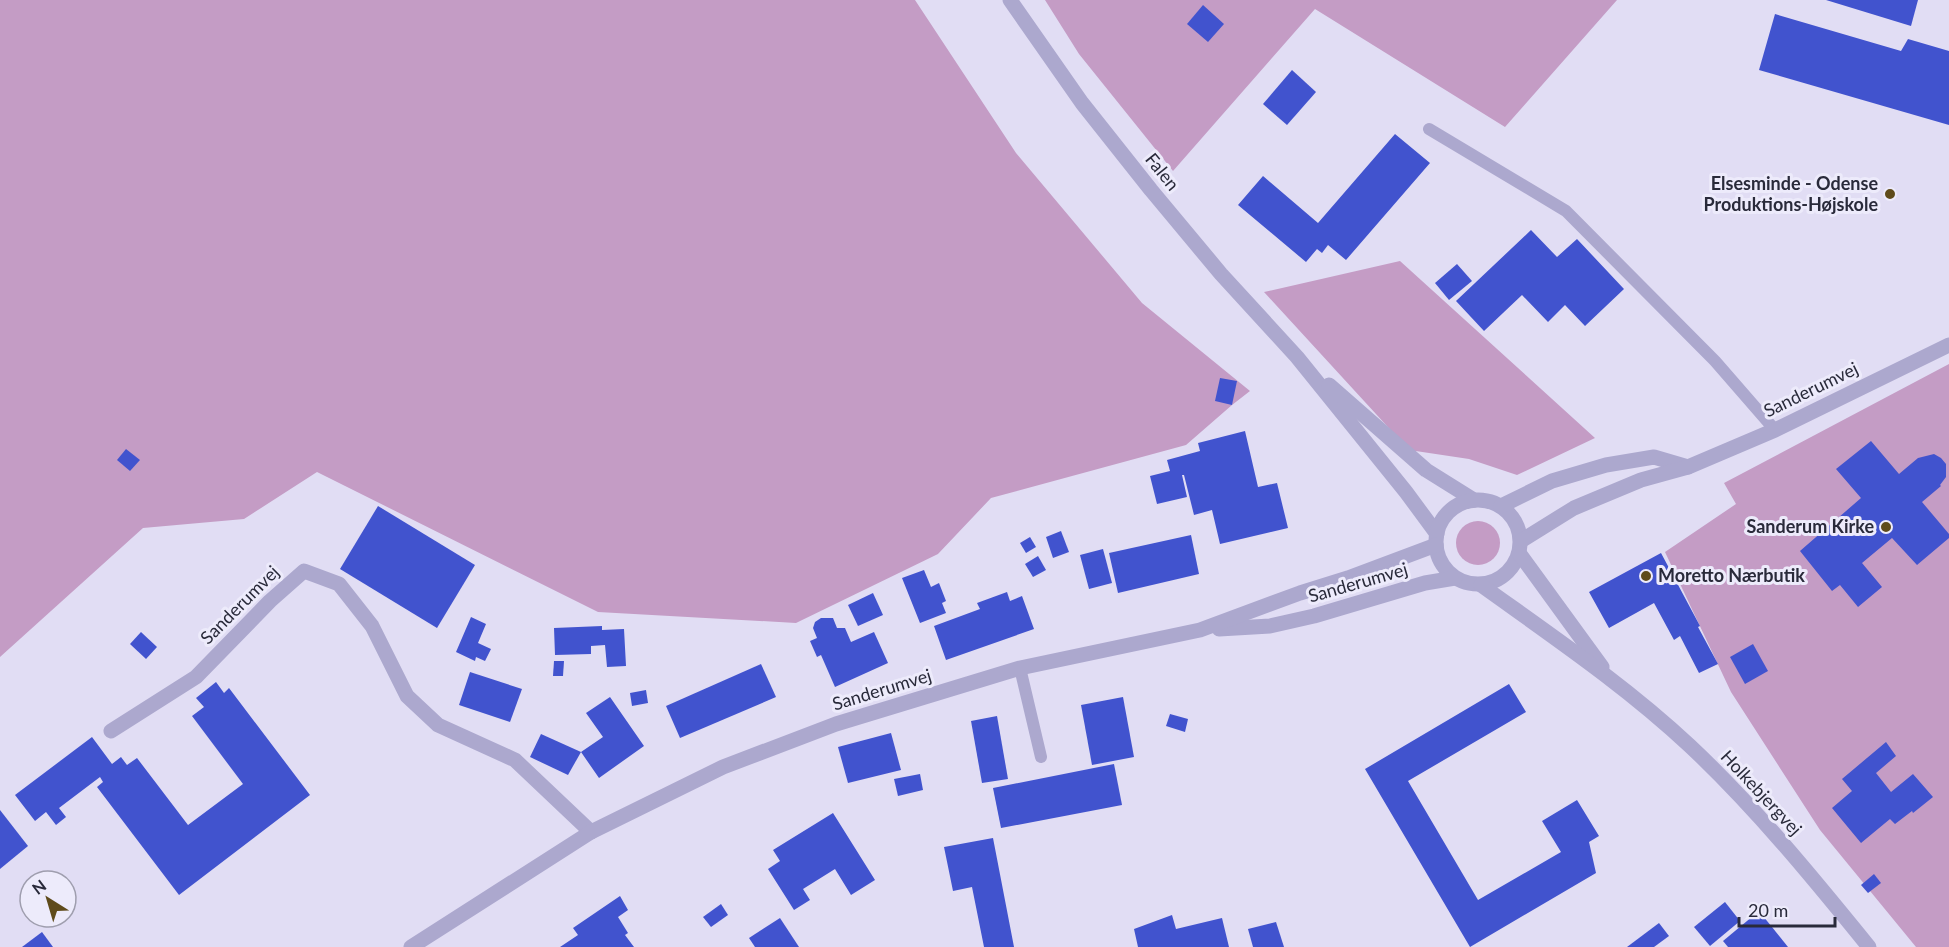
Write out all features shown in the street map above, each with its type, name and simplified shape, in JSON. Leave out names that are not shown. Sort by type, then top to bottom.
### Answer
[{"type":"street","name":"Falen","points":[[1010,0],[1082,102],[1151,190],[1221,274],[1297,357],[1406,492],[1436,539]]},
{"type":"street","name":"Sanderumvej","points":[[1520,548],[1574,508],[1641,480],[1688,467],[1775,430],[1949,345]]},
{"type":"street","name":"Falen","points":[[1297,357],[1426,470],[1474,500]]},
{"type":"street","points":[[1501,506],[1552,481],[1606,465],[1654,457],[1688,467]]},
{"type":"street","points":[[1474,500],[1488,501],[1501,506],[1518,527],[1520,548],[1514,564],[1507,574],[1481,585],[1455,578],[1438,556],[1436,539],[1442,522],[1449,512],[1460,504],[1474,500]]},
{"type":"street","name":"Sanderumvej","points":[[411,947],[591,832],[723,767],[836,724],[1020,668],[1200,630],[1348,578],[1436,539]]},
{"type":"street","name":"Holkebjergvej","points":[[1520,548],[1611,680]]},
{"type":"street","name":"Sanderumvej","points":[[111,731],[196,677],[270,601],[304,571],[339,584],[372,626],[407,696],[438,724],[515,760],[591,832]]},
{"type":"street","name":"Sanderumvej","points":[[1200,630],[1270,626],[1314,616],[1425,583],[1455,578]]},
{"type":"street","name":"Holkebjergvej","points":[[1481,585],[1611,680],[1689,745],[1732,788],[1818,884],[1869,947]]},
{"type":"lane","points":[[1430,129],[1566,211],[1714,361],[1775,430]]},
{"type":"lane","points":[[1020,668],[1041,757]]},
{"type":"shaded area","points":[[0,0],[915,0],[1016,153],[1142,303],[1250,391],[1186,445],[991,498],[938,554],[796,623],[598,612],[317,472],[244,519],[143,528],[0,657]]},
{"type":"shaded area","points":[[1045,0],[1617,0],[1505,127],[1315,9],[1173,171],[1079,54]]},
{"type":"shaded area","points":[[1400,261],[1595,438],[1517,475],[1469,459],[1409,450],[1264,292]]},
{"type":"shaded area","points":[[1949,364],[1949,947],[1916,947],[1820,830],[1731,692],[1665,552],[1736,504],[1724,483]]},
{"type":"shaded area","points":[[1478,521],[1493,528],[1500,543],[1493,558],[1478,565],[1463,558],[1456,543],[1463,528]]},
{"type":"building","points":[[1826,0],[1918,0],[1911,26]]},
{"type":"building","points":[[1203,5],[1224,24],[1208,42],[1187,24]]},
{"type":"building","points":[[1775,14],[1901,51],[1908,39],[1949,51],[1949,125],[1759,70]]},
{"type":"building","points":[[1292,70],[1316,92],[1287,125],[1263,104]]},
{"type":"building","points":[[1395,134],[1430,163],[1346,260],[1328,245],[1322,253],[1317,249],[1306,262],[1238,205],[1263,176],[1318,223]]},
{"type":"building","points":[[1531,230],[1557,257],[1577,239],[1624,289],[1585,326],[1565,305],[1548,322],[1522,295],[1484,331],[1456,301]]},
{"type":"building","points":[[1457,264],[1472,281],[1449,300],[1435,283]]},
{"type":"building","points":[[1220,378],[1237,381],[1232,405],[1215,401]]},
{"type":"building","points":[[1245,431],[1258,487],[1277,483],[1288,528],[1220,544],[1212,510],[1194,515],[1184,475],[1182,475],[1187,497],[1157,504],[1150,476],[1170,471],[1167,460],[1200,451],[1198,443]]},
{"type":"building","name":"Sanderum Kirke","points":[[1871,441],[1899,474],[1918,458],[1934,454],[1946,464],[1946,477],[1941,486],[1922,502],[1949,534],[1949,538],[1917,565],[1892,538],[1862,563],[1882,587],[1858,607],[1840,585],[1832,591],[1800,551],[1861,498],[1836,469]]},
{"type":"building","points":[[126,449],[140,460],[130,471],[117,460]]},
{"type":"building","points":[[378,506],[475,565],[437,628],[340,569]]},
{"type":"building","points":[[1061,531],[1069,552],[1053,558],[1046,537]]},
{"type":"building","points":[[1191,535],[1199,574],[1118,593],[1109,553]]},
{"type":"building","points":[[1030,537],[1036,547],[1026,553],[1020,543]]},
{"type":"building","points":[[1103,549],[1112,583],[1089,589],[1080,555]]},
{"type":"building","points":[[1661,553],[1718,664],[1699,673],[1680,636],[1674,640],[1654,603],[1609,628],[1589,592]]},
{"type":"building","points":[[1038,556],[1046,570],[1033,577],[1025,564]]},
{"type":"building","points":[[924,570],[931,587],[939,583],[946,601],[942,603],[946,613],[920,623],[902,578]]},
{"type":"building","points":[[1007,592],[1010,601],[1022,596],[1034,629],[946,660],[934,626],[980,609],[977,603]]},
{"type":"building","points":[[873,593],[883,615],[858,626],[848,605]]},
{"type":"building","points":[[471,617],[486,624],[478,643],[491,649],[485,661],[476,657],[475,661],[456,652]]},
{"type":"building","points":[[821,618],[833,618],[837,628],[845,628],[851,642],[874,632],[888,663],[835,687],[821,655],[817,657],[810,641],[817,638],[813,628],[815,622]]},
{"type":"building","points":[[602,626],[602,630],[624,629],[626,666],[607,667],[605,645],[591,646],[591,654],[555,655],[554,628]]},
{"type":"building","points":[[141,632],[157,647],[146,659],[130,644]]},
{"type":"building","points":[[1753,644],[1768,671],[1745,684],[1730,657]]},
{"type":"building","points":[[554,661],[564,661],[563,676],[553,676]]},
{"type":"building","points":[[761,664],[776,697],[680,738],[666,706]]},
{"type":"building","points":[[470,672],[522,689],[510,722],[459,705]]},
{"type":"building","points":[[216,682],[224,693],[229,688],[310,795],[179,895],[97,787],[103,782],[100,777],[59,808],[66,817],[56,825],[46,812],[35,821],[15,795],[92,737],[112,764],[121,757],[127,765],[137,758],[188,825],[243,784],[192,716],[204,707],[196,698]]},
{"type":"building","points":[[1509,684],[1526,712],[1408,781],[1478,900],[1561,852],[1542,821],[1577,800],[1599,836],[1589,842],[1596,873],[1470,947],[1365,769]]},
{"type":"building","points":[[646,690],[648,703],[632,706],[630,693]]},
{"type":"building","points":[[610,697],[644,746],[599,778],[581,752],[603,737],[586,713]]},
{"type":"building","points":[[1123,697],[1134,757],[1092,765],[1081,705]]},
{"type":"building","points":[[1170,714],[1188,719],[1185,732],[1166,726]]},
{"type":"building","points":[[997,716],[1008,779],[982,783],[971,721]]},
{"type":"building","points":[[891,733],[901,770],[848,783],[838,747]]},
{"type":"building","points":[[541,734],[581,752],[568,775],[530,757]]},
{"type":"building","points":[[1886,742],[1896,756],[1876,773],[1891,792],[1913,774],[1933,797],[1895,824],[1890,819],[1861,843],[1832,808],[1852,791],[1842,779]]},
{"type":"building","points":[[1114,764],[1122,805],[1001,828],[993,788]]},
{"type":"building","points":[[920,774],[923,790],[898,796],[894,779]]},
{"type":"building","points":[[0,810],[28,846],[0,869]]},
{"type":"building","points":[[833,813],[875,880],[851,895],[835,869],[803,889],[810,900],[794,910],[768,869],[780,861],[773,850]]},
{"type":"building","points":[[993,838],[1014,947],[984,947],[972,887],[953,891],[944,847]]},
{"type":"building","points":[[1874,874],[1881,883],[1868,893],[1861,885]]},
{"type":"building","points":[[620,896],[628,910],[618,917],[628,933],[625,935],[634,947],[560,947],[578,935],[573,928]]},
{"type":"building","points":[[1725,902],[1740,921],[1710,946],[1694,927]]},
{"type":"building","points":[[721,904],[728,915],[711,927],[703,917]]},
{"type":"building","points":[[1759,911],[1788,947],[1728,947],[1723,941]]},
{"type":"building","points":[[1172,915],[1176,929],[1222,918],[1229,947],[1138,947],[1134,929]]},
{"type":"building","points":[[780,918],[799,947],[755,947],[749,938]]},
{"type":"building","points":[[1276,922],[1284,947],[1253,947],[1248,929]]},
{"type":"building","points":[[1659,923],[1669,936],[1654,947],[1627,947]]},
{"type":"building","points":[[42,932],[53,947],[22,947]]},
{"type":"place","name":"Elsesminde - Odense Produktions-Højskole","points":[[1890,194]]},
{"type":"place","name":"Sanderum Kirke","points":[[1886,527]]},
{"type":"place","name":"Moretto Nærbutik","points":[[1646,576]]}]
